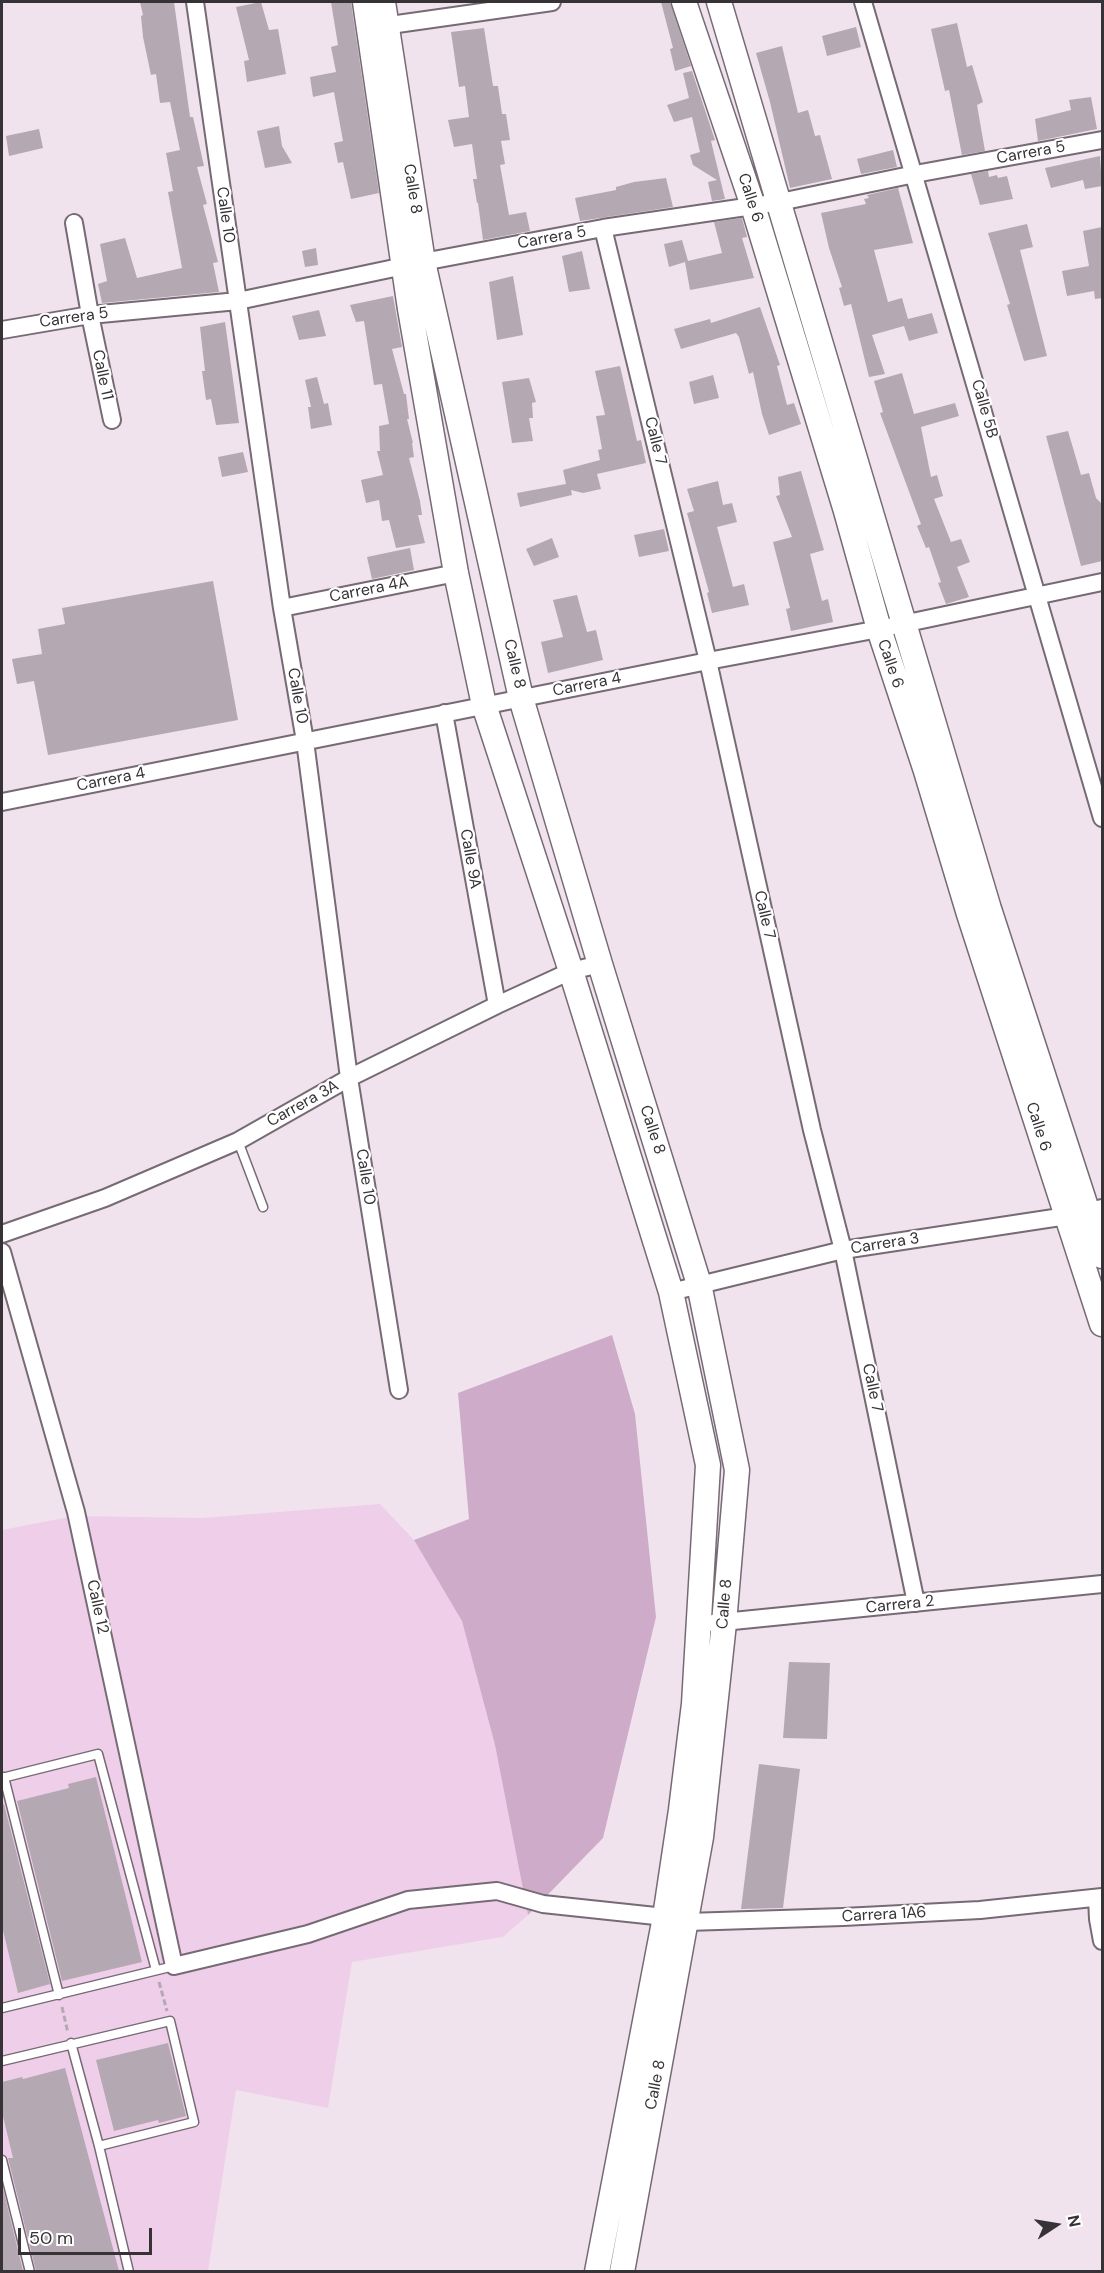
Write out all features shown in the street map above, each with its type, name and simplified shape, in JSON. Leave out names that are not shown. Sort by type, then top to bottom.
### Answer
[{"type":"street","name":"Calle 10","points":[[195,2],[282,608],[304,741],[350,1078],[399,1390]]},
{"type":"street","name":"Calle 8","points":[[365,2],[378,27],[456,573],[484,705],[571,971],[671,1292],[708,1465],[694,1704],[676,1920],[622,2271]]},
{"type":"street","name":"Calle 8","points":[[378,27],[383,2]]},
{"type":"street","points":[[378,27],[552,2]]},
{"type":"street","name":"Calle 6","points":[[684,2],[753,206],[846,511],[879,629],[926,771],[1102,1256]]},
{"type":"street","name":"Calle 6","points":[[719,2],[904,624],[979,912]]},
{"type":"street","name":"Calle 5B","points":[[863,2],[1102,818]]},
{"type":"street","name":"Carrera 5","points":[[2,330],[90,315],[238,301],[413,264],[603,228],[780,202],[915,174],[1102,140]]},
{"type":"street","name":"Calle 11","points":[[74,223],[112,420]]},
{"type":"street","name":"Calle 7","points":[[603,228],[708,661],[812,1130],[843,1250],[916,1603]]},
{"type":"street","name":"Calle 8","points":[[413,264],[521,698],[699,1284],[737,1470],[724,1623],[701,1837],[676,1920],[597,2271]]},
{"type":"street","points":[[846,511],[870,506]]},
{"type":"street","name":"Carrera 4A","points":[[282,608],[456,573]]},
{"type":"street","name":"Carrera 4","points":[[2,801],[879,629],[1102,582]]},
{"type":"street","name":"Calle 9A","points":[[444,713],[497,1005]]},
{"type":"street","name":"Carrera 3A","points":[[2,1234],[105,1197],[238,1140],[350,1078],[497,1005],[571,971],[600,964]]},
{"type":"street","name":"Calle 6","points":[[1086,1212],[1102,1324]]},
{"type":"street","name":"Carrera 3","points":[[671,1292],[843,1250],[1086,1212]]},
{"type":"street","name":"Calle 12","points":[[2,1252],[76,1512],[174,1966]]},
{"type":"street","name":"Carrera 2","points":[[698,1623],[724,1623],[1102,1584]]},
{"type":"street","name":"Carrera 1A6","points":[[174,1966],[309,1934],[408,1900],[497,1891],[543,1904],[676,1920],[843,1917],[980,1910],[1100,1898]]},
{"type":"street","points":[[1100,1898],[1098,1919],[1102,1941]]},
{"type":"lane","points":[[238,1140],[263,1207]]},
{"type":"lane","points":[[59,1995],[3,1778],[98,1754],[156,1970]]},
{"type":"lane","points":[[2,2008],[174,1966]]},
{"type":"lane","points":[[2,2061],[170,2021],[194,2122],[99,2145]]},
{"type":"lane","points":[[71,2043],[99,2145],[129,2271]]},
{"type":"lane","points":[[2,2160],[30,2271]]},
{"type":"path","points":[[156,1970],[170,2021]]},
{"type":"path","points":[[59,1995],[71,2043]]},
{"type":"shaded area","points":[[612,1335],[635,1414],[656,1617],[603,1838],[528,1915],[495,1745],[462,1621],[414,1540],[469,1519],[458,1393]]},
{"type":"shaded area","points":[[380,1504],[414,1540],[462,1620],[495,1745],[528,1915],[503,1937],[352,1962],[328,2108],[236,2090],[208,2271],[2,2272],[2,1530],[74,1516],[202,1518]]},
{"type":"building","points":[[140,2],[174,2],[190,117],[193,117],[204,166],[197,167],[207,204],[203,205],[218,262],[213,263],[219,292],[102,303],[98,284],[107,281],[100,244],[125,238],[137,278],[182,268],[168,192],[173,191],[166,153],[180,150],[170,102],[160,103],[156,74],[151,75],[143,37],[141,16],[143,15]]},
{"type":"building","points":[[261,2],[269,30],[278,29],[286,74],[247,82],[244,61],[249,60],[236,7]]},
{"type":"building","points":[[331,2],[351,2],[379,193],[351,199],[343,162],[338,163],[334,143],[343,141],[334,92],[313,97],[310,77],[336,72],[331,47],[338,45]]},
{"type":"building","points":[[661,2],[670,2],[691,66],[675,71],[670,49],[673,48]]},
{"type":"building","points":[[957,23],[967,67],[972,65],[983,102],[977,105],[985,151],[962,155],[949,90],[945,91],[931,29]]},
{"type":"building","points":[[856,27],[861,47],[827,56],[822,36]]},
{"type":"building","points":[[484,28],[493,86],[498,86],[502,114],[506,114],[510,140],[501,141],[505,164],[500,165],[509,215],[526,212],[530,231],[483,240],[473,179],[477,179],[472,144],[454,147],[448,120],[469,117],[465,86],[459,87],[451,32]]},
{"type":"building","points":[[782,46],[798,113],[808,110],[815,136],[820,135],[832,179],[790,188],[756,53]]},
{"type":"building","points":[[692,71],[715,140],[711,141],[725,199],[712,201],[708,182],[717,180],[693,165],[690,155],[700,152],[692,117],[674,122],[667,105],[689,98],[683,73]]},
{"type":"building","points":[[1091,97],[1097,129],[1038,141],[1035,119],[1071,110],[1069,100]]},
{"type":"building","points":[[279,126],[282,146],[292,163],[265,168],[257,131]]},
{"type":"building","points":[[39,129],[43,148],[9,156],[6,136]]},
{"type":"building","points":[[893,150],[897,167],[861,174],[857,159]]},
{"type":"building","points":[[1100,156],[1102,186],[1085,189],[1083,180],[1051,188],[1045,168]]},
{"type":"building","points":[[988,171],[989,177],[1007,176],[1013,199],[980,205],[971,174]]},
{"type":"building","points":[[666,178],[673,207],[580,221],[575,198],[616,190],[616,187],[634,182]]},
{"type":"building","points":[[898,188],[913,243],[874,250],[888,302],[902,298],[908,319],[932,313],[938,333],[909,341],[904,326],[872,335],[885,374],[869,377],[851,304],[844,306],[839,288],[842,287],[829,248],[821,213],[866,204],[864,199],[869,198],[867,195]]},
{"type":"building","points":[[742,218],[747,237],[742,238],[754,278],[690,290],[685,262],[669,267],[664,244],[682,240],[688,261],[722,253],[714,222]]},
{"type":"building","points":[[1027,224],[1033,247],[1020,250],[1047,356],[1024,361],[1007,305],[1010,304],[988,233]]},
{"type":"building","points":[[1102,227],[1102,298],[1095,299],[1094,291],[1067,296],[1062,271],[1089,266],[1083,231]]},
{"type":"building","points":[[316,248],[318,265],[305,267],[302,251]]},
{"type":"building","points":[[582,251],[590,289],[569,292],[562,256]]},
{"type":"building","points":[[513,276],[523,335],[497,340],[489,282]]},
{"type":"building","points":[[393,296],[402,347],[392,349],[404,394],[406,394],[409,419],[407,419],[414,457],[409,458],[420,501],[422,515],[418,515],[425,543],[396,548],[389,520],[382,521],[379,500],[366,503],[361,480],[383,475],[377,451],[380,451],[379,426],[389,424],[382,384],[374,385],[364,321],[356,322],[350,305]]},
{"type":"building","points":[[760,307],[780,365],[777,366],[787,405],[794,403],[801,424],[769,435],[753,372],[749,374],[736,333],[681,349],[674,329],[710,319],[711,323]]},
{"type":"building","points":[[319,310],[326,336],[299,340],[292,316]]},
{"type":"building","points":[[225,322],[239,423],[216,425],[211,399],[206,400],[200,327]]},
{"type":"building","points":[[620,366],[637,441],[641,440],[646,463],[597,474],[601,489],[583,493],[571,490],[572,495],[520,507],[517,493],[566,484],[563,470],[600,460],[598,450],[602,449],[596,416],[605,415],[595,371]]},
{"type":"building","points":[[902,373],[914,414],[955,403],[959,416],[921,427],[931,477],[937,475],[943,496],[934,499],[951,542],[961,539],[970,562],[957,567],[969,597],[946,604],[929,547],[926,548],[917,526],[921,524],[880,413],[883,412],[874,381]]},
{"type":"building","points":[[713,375],[719,398],[694,404],[689,382]]},
{"type":"building","points":[[317,377],[324,404],[328,403],[332,425],[311,429],[308,407],[311,407],[305,380]]},
{"type":"building","points":[[529,378],[536,402],[532,403],[533,418],[529,418],[533,441],[512,443],[502,382]]},
{"type":"building","points":[[1068,431],[1081,475],[1089,473],[1096,498],[1102,504],[1102,561],[1081,566],[1046,436]]},
{"type":"building","points":[[243,452],[248,472],[222,477],[218,457]]},
{"type":"building","points":[[801,471],[824,550],[810,554],[822,601],[828,599],[833,622],[791,631],[786,609],[790,608],[773,542],[792,537],[776,496],[780,495],[778,477]]},
{"type":"building","points":[[718,481],[723,505],[732,503],[737,522],[717,527],[733,587],[744,584],[749,605],[712,613],[707,593],[709,592],[687,513],[694,511],[687,489]]},
{"type":"building","points":[[664,529],[669,551],[639,557],[634,535]]},
{"type":"building","points":[[552,538],[559,557],[534,566],[526,549]]},
{"type":"building","points":[[410,548],[414,570],[372,579],[367,557]]},
{"type":"building","points":[[213,581],[238,720],[48,755],[34,681],[17,684],[12,659],[42,654],[38,629],[65,624],[62,608]]},
{"type":"building","points":[[577,595],[587,632],[596,630],[603,660],[548,673],[541,642],[563,637],[553,600]]},
{"type":"building","points":[[789,1662],[830,1663],[827,1739],[783,1738]]},
{"type":"building","points":[[759,1764],[800,1769],[783,1908],[741,1909]]},
{"type":"building","points":[[96,1777],[142,1962],[62,1981],[17,1801],[69,1788],[68,1784]]},
{"type":"building","points":[[4,1804],[50,1984],[18,1993],[2,1926],[2,1805]]},
{"type":"building","points":[[168,2043],[186,2116],[114,2131],[96,2060]]},
{"type":"building","points":[[65,2068],[119,2271],[36,2271],[8,2158],[13,2158],[2,2112],[2,2082]]},
{"type":"building","points":[[2,2184],[23,2271],[2,2271]]}]
